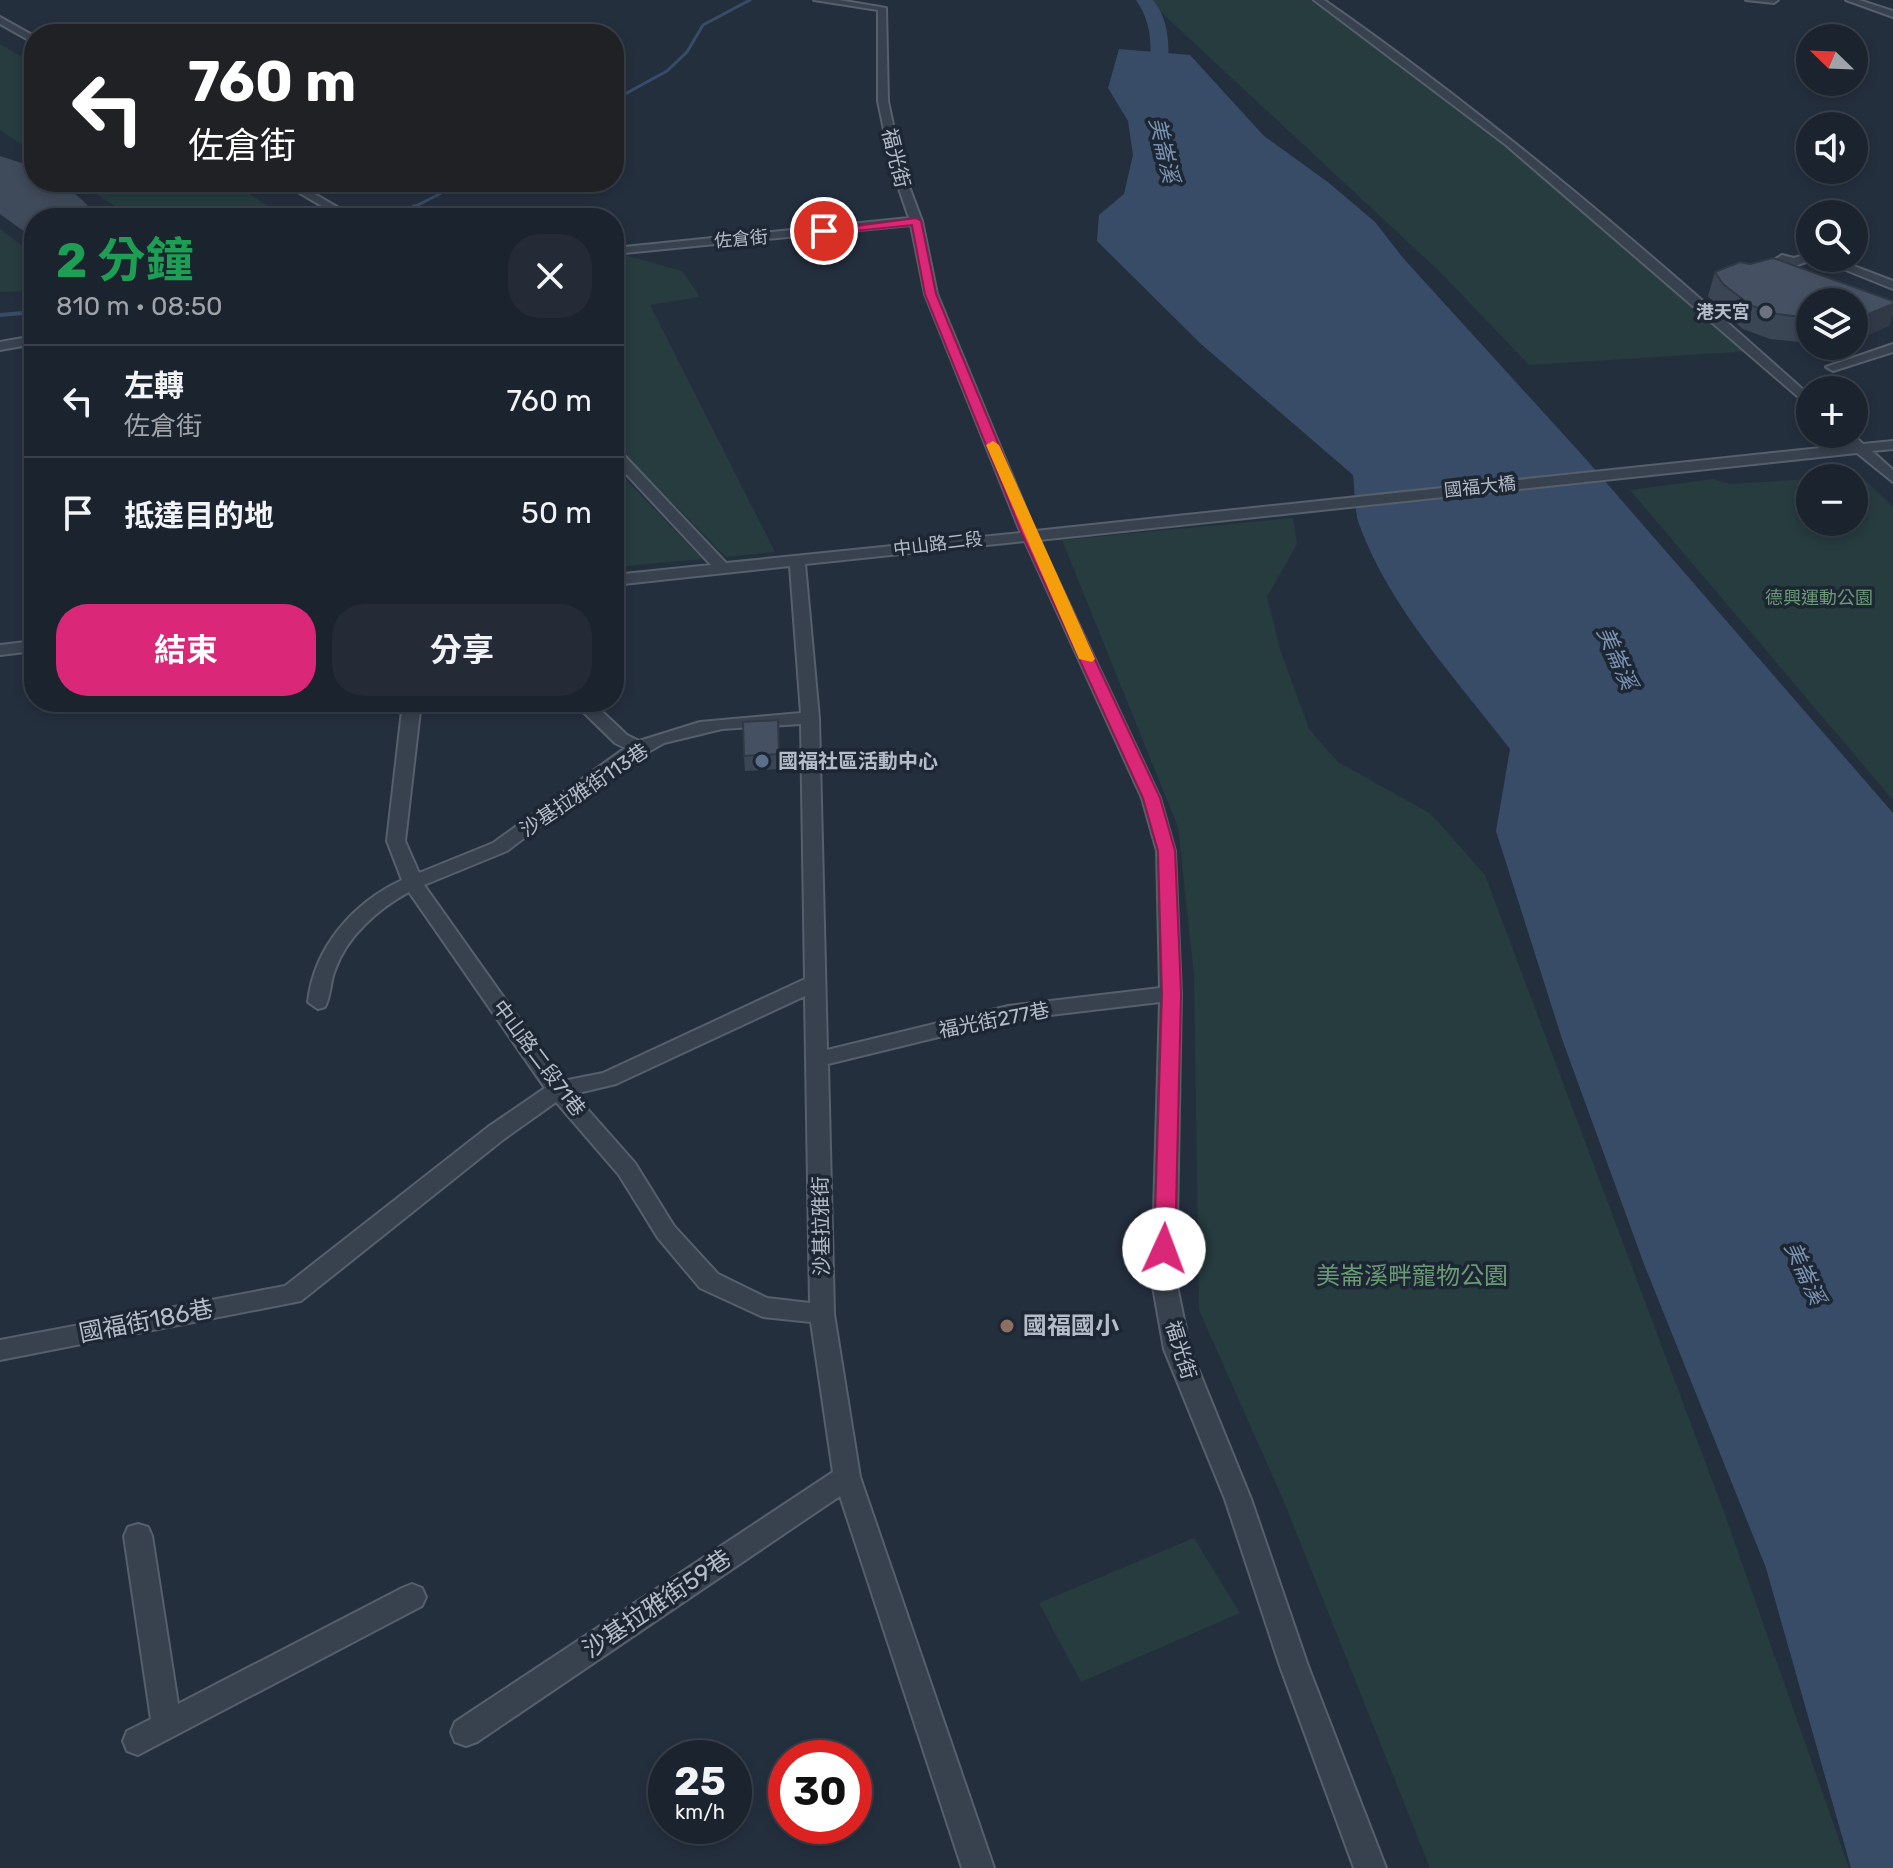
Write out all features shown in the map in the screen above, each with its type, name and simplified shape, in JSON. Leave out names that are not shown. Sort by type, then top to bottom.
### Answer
[{"type":"street","name":"福光街","points":[[818,0],[882,8],[883,101],[897,168],[916,221],[931,294],[1029,534],[1151,798],[1166,851],[1171,994],[1164,1281],[1177,1349],[1238,1499],[1294,1666],[1370,1868]]},
{"type":"street","points":[[1318,0],[1452,94],[1539,164],[1796,391]]},
{"type":"street","points":[[1750,0],[1774,0]]},
{"type":"street","points":[[1850,0],[1893,14]]},
{"type":"street","points":[[0,20],[24,34]]},
{"type":"street","points":[[304,192],[332,208]]},
{"type":"street","name":"佐倉街","points":[[624,250],[916,221]]},
{"type":"street","points":[[1782,259],[1796,262]]},
{"type":"street","points":[[1859,272],[1893,285]]},
{"type":"street","points":[[0,346],[24,342]]},
{"type":"street","points":[[1833,367],[1893,348]]},
{"type":"street","name":"國福大橋","points":[[1263,510],[1893,445]]},
{"type":"street","points":[[1860,449],[1893,478]]},
{"type":"street","points":[[624,464],[723,569]]},
{"type":"street","name":"中山路二段","points":[[624,579],[1263,510]]},
{"type":"street","name":"沙基拉雅街","points":[[797,561],[810,718],[822,1314],[847,1477],[978,1868]]},
{"type":"street","points":[[0,650],[24,647]]},
{"type":"street","name":"中山路二段71巷","points":[[410,712],[402,762],[396,841],[413,883],[558,1090],[627,1169],[666,1232],[709,1281],[763,1307],[822,1314]]},
{"type":"street","points":[[593,712],[621,739],[638,748]]},
{"type":"street","name":"沙基拉雅街113巷","points":[[318,1002],[318,981],[346,935],[383,900],[413,883],[500,847],[638,748],[703,726],[810,718]]},
{"type":"street","points":[[558,1090],[608,1079],[817,982]]},
{"type":"street","name":"福光街277巷","points":[[819,1059],[1008,1013],[1171,994]]},
{"type":"street","name":"國福街186巷","points":[[0,1350],[292,1294],[496,1133],[558,1090]]},
{"type":"street","name":"沙基拉雅街59巷","points":[[466,1732],[847,1477]]},
{"type":"street","points":[[138,1536],[167,1726]]},
{"type":"street","points":[[138,1741],[412,1597]]},
{"type":"green space","points":[[1148,0],[1311,0],[1452,94],[1752,351],[1529,365],[1439,271]]},
{"type":"green space","points":[[0,44],[24,58],[24,146],[0,130]]},
{"type":"green space","points":[[93,192],[247,192],[272,208],[118,208]]},
{"type":"green space","points":[[0,229],[24,247],[24,291],[0,292]]},
{"type":"green space","points":[[624,255],[682,271],[700,297],[650,305],[775,552],[726,557],[624,454]]},
{"type":"green space","points":[[624,477],[702,559],[624,566]]},
{"type":"green space","name":"德興運動公園","points":[[1713,479],[1730,484],[1796,480],[1796,536],[1868,536],[1868,483],[1893,507],[1893,800],[1630,490]]},
{"type":"green space","name":"美崙溪畔寵物公園","points":[[1293,518],[1297,544],[1267,597],[1281,652],[1309,729],[1338,762],[1431,814],[1485,875],[1724,1512],[1849,1868],[1430,1868],[1285,1504],[1199,1310],[1194,975],[1178,827],[1062,540]]},
{"type":"green space","points":[[1194,1538],[1240,1613],[1081,1682],[1039,1603]]},
{"type":"water","points":[[1119,49],[1190,55],[1264,136],[1329,183],[1375,222],[1403,258],[1584,457],[1893,813],[1893,1868],[1851,1868],[1766,1568],[1644,1264],[1562,1039],[1496,831],[1510,749],[1426,642],[1388,584],[1359,524],[1353,475],[1201,344],[1097,241],[1099,215],[1124,194],[1133,155],[1128,121],[1108,88]]},
{"type":"building","points":[[1773,258],[1796,266],[1796,272],[1812,272],[1857,288],[1796,288],[1796,316],[1777,314],[1750,305],[1723,284],[1715,272],[1740,262],[1750,264]]},
{"type":"building","points":[[1868,292],[1893,301],[1893,304],[1868,314]]},
{"type":"building","points":[[778,720],[779,754],[744,756],[743,722]]},
{"type":"waterway","points":[[624,95],[667,71],[687,52],[703,25],[750,0]]},
{"type":"waterway","name":"美崙溪","points":[[1144,0],[1151,9],[1159,34],[1154,104]]},
{"type":"waterway","points":[[412,208],[443,192]]},
{"type":"waterway","points":[[411,208],[415,206]]},
{"type":"waterway","points":[[0,315],[24,313]]},
{"type":"runway","points":[[0,179],[42,208]]},
{"type":"slow traffic","points":[[993,445],[1029,534],[1087,659]]},
{"type":"place","name":"港天宮","points":[[1766,312]]},
{"type":"place","name":"國福社區活動中心","points":[[762,761]]},
{"type":"place","name":"國福國小","points":[[1007,1326]]},
{"type":"route","points":[[824,231],[916,221],[931,294],[1029,534],[1151,798],[1166,851],[1171,994],[1164,1249]]}]
